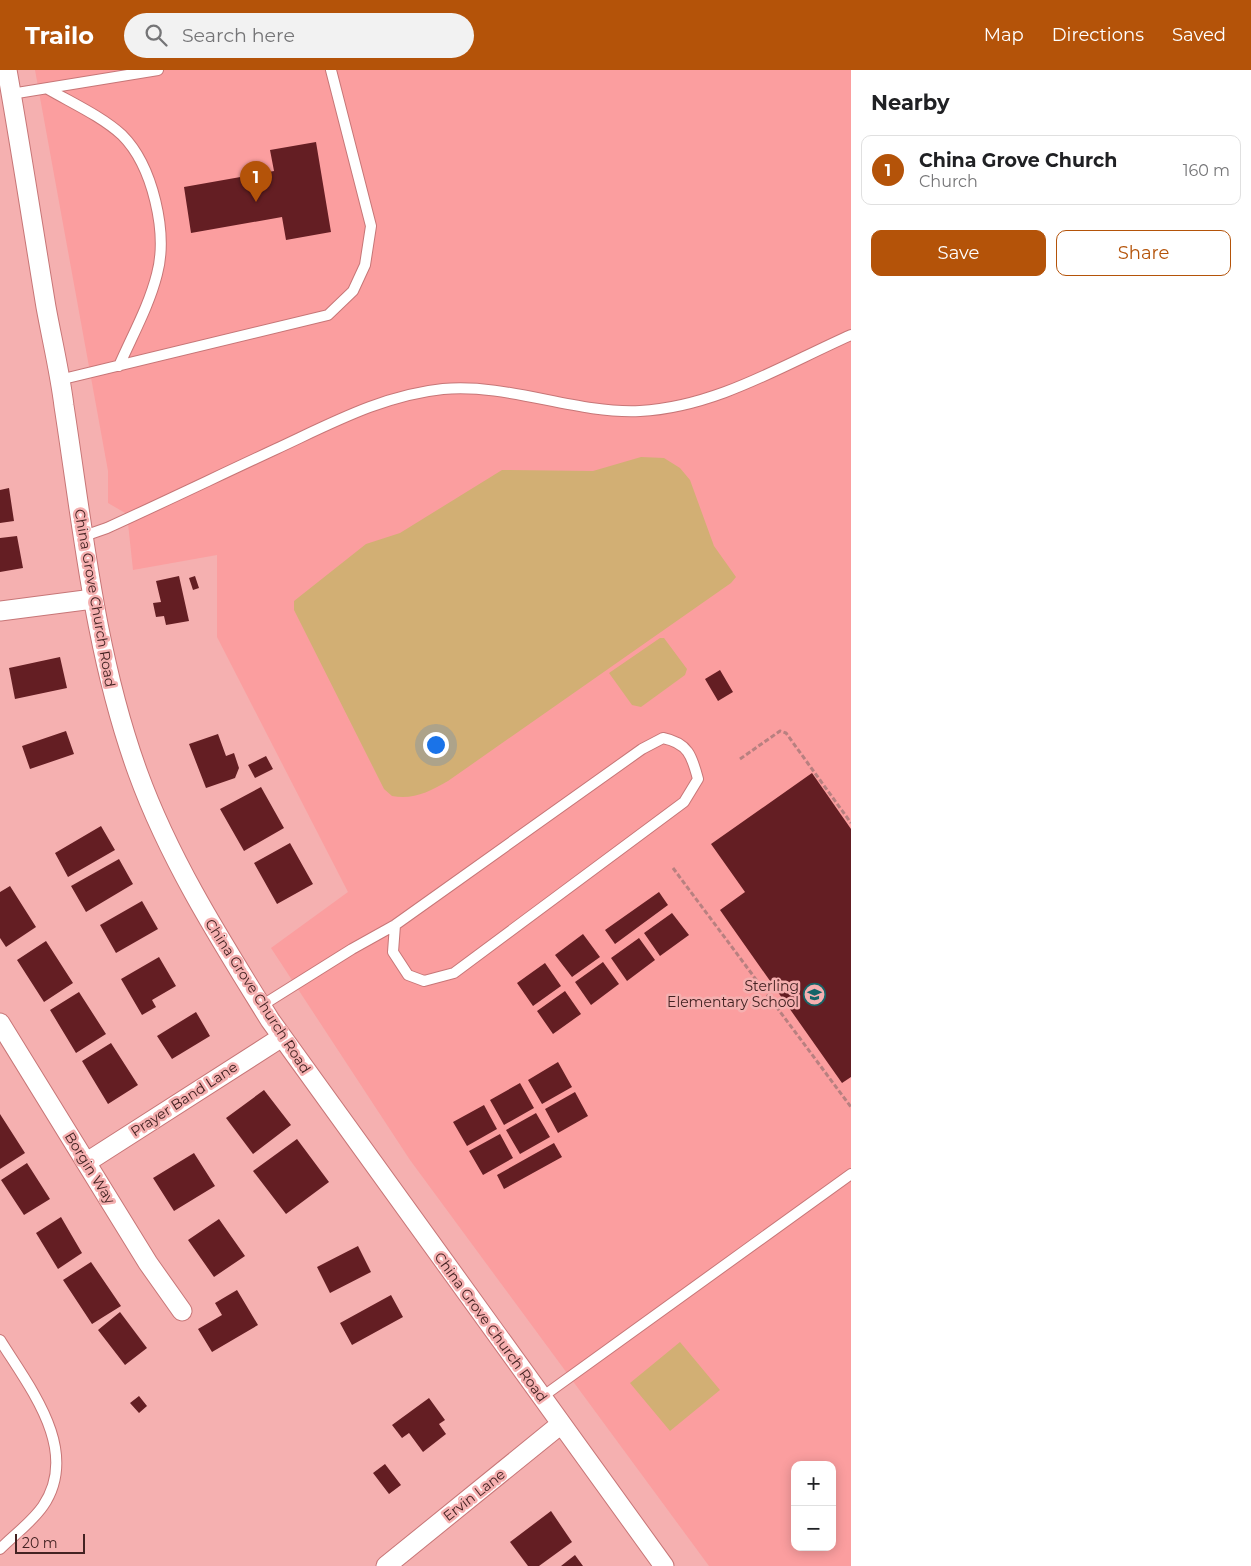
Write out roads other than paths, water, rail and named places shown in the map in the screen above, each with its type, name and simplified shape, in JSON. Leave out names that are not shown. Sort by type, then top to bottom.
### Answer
[{"type":"street","name":"China Grove Church Road","points":[[7,70],[8,105],[59,380],[93,599],[115,705],[139,775],[166,838],[216,932],[282,1037],[664,1566]]},
{"type":"street","points":[[0,611],[93,599]]},
{"type":"street","name":"Borgin Way","points":[[0,1023],[148,1263],[182,1311]]},
{"type":"street","name":"Prayer Band Lane","points":[[86,1162],[282,1037]]},
{"type":"street","name":"Ervin Lane","points":[[386,1566],[561,1424]]},
{"type":"lane","points":[[8,105],[48,89],[158,70]]},
{"type":"lane","points":[[59,380],[328,315],[353,291],[365,265],[369,247],[370,226],[331,70]]},
{"type":"lane","points":[[48,89],[100,120],[122,136],[138,157],[151,184],[160,233],[159,263],[140,318],[119,366]]},
{"type":"lane","points":[[84,536],[108,528],[354,412],[399,397],[444,389],[488,390],[592,408],[639,411],[692,403],[752,382],[851,335]]},
{"type":"lane","points":[[261,1006],[352,949],[395,926],[642,749],[663,738],[679,741],[692,758],[698,779],[684,802],[454,973],[424,981],[408,974],[393,952],[395,926]]},
{"type":"lane","points":[[542,1397],[851,1174]]},
{"type":"lane","points":[[0,1340],[47,1419],[54,1436],[56,1453],[51,1492],[43,1505],[0,1549]]},
{"type":"place","name":"China Grove Church","points":[[256,202]]},
{"type":"place","name":"Sterling Elementary School","points":[[815,994]]}]
